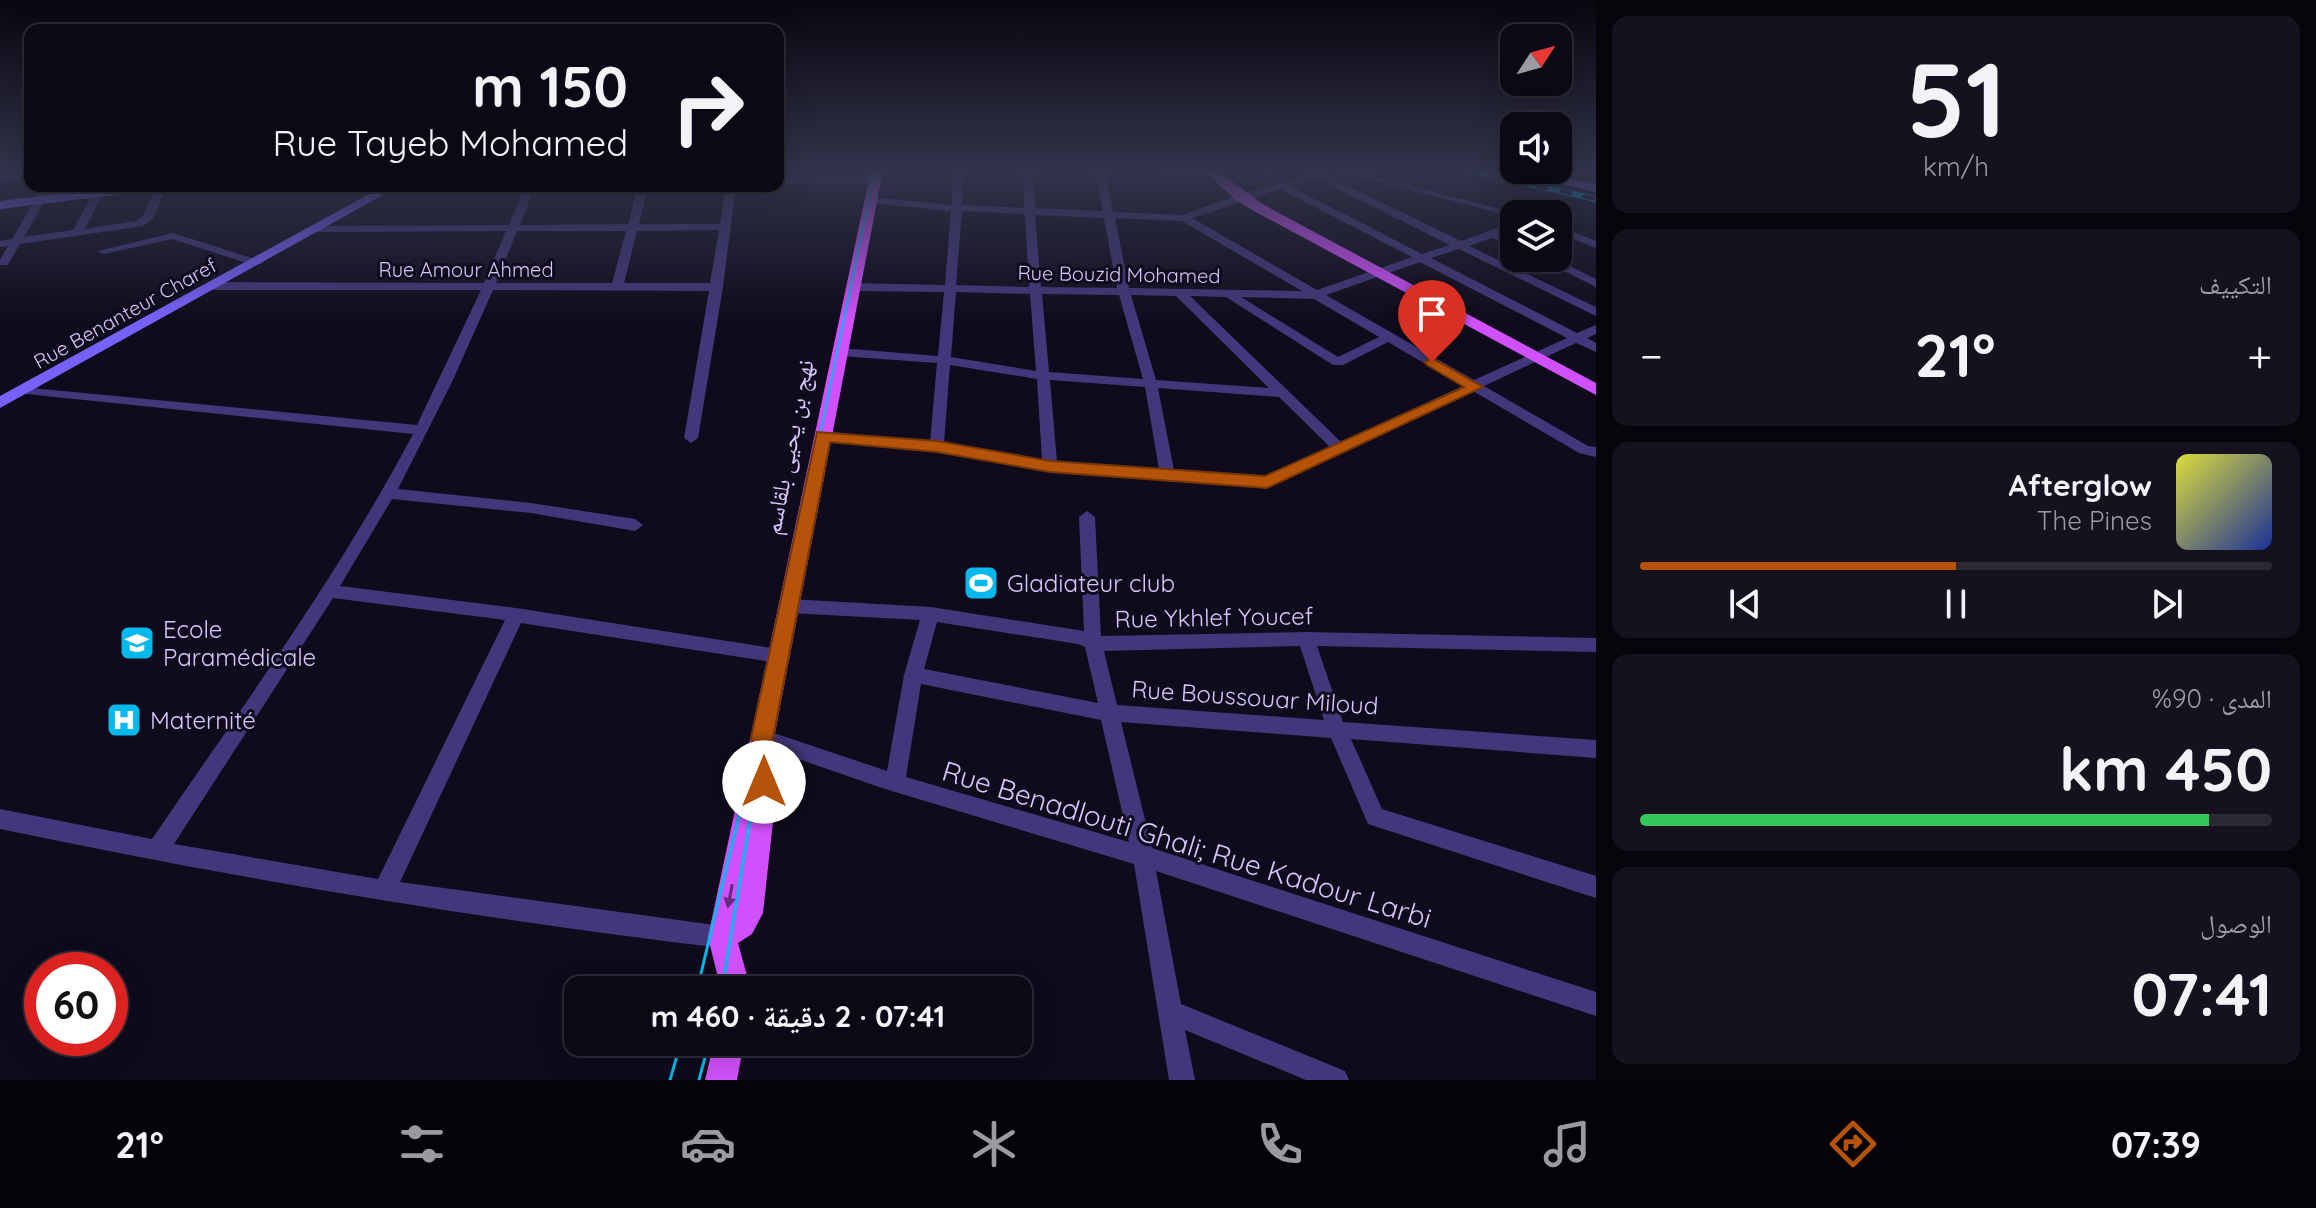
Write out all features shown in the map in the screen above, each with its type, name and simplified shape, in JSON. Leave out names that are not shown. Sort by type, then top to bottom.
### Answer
[{"type":"main road","name":"Rue Benanteur Charef","points":[[2,399],[26,390],[331,220]]},
{"type":"main road","name":"نهج بن يحيى بلقاسم","points":[[722,937],[742,924],[752,903],[767,752],[762,738],[866,220]]},
{"type":"main road","points":[[1283,220],[1596,390]]},
{"type":"main road","points":[[722,937],[732,976]]},
{"type":"main road","points":[[721,1080],[726,1056]]},
{"type":"street","points":[[4,263],[29,220]]},
{"type":"street","points":[[77,233],[84,220]]},
{"type":"street","points":[[0,244],[145,220]]},
{"type":"street","points":[[156,852],[328,591],[388,493],[456,360],[516,220]]},
{"type":"street","points":[[617,287],[636,220]]},
{"type":"street","points":[[691,438],[727,220]]},
{"type":"street","points":[[937,447],[955,220]]},
{"type":"street","points":[[1030,220],[1034,292],[1045,376],[1050,466]]},
{"type":"street","points":[[1112,220],[1124,292],[1151,384],[1167,475]]},
{"type":"street","points":[[1188,220],[1584,450],[1596,452]]},
{"type":"street","points":[[1349,220],[1596,348]]},
{"type":"street","points":[[1416,220],[1596,312]]},
{"type":"street","points":[[316,229],[726,227]]},
{"type":"street","name":"Rue Bouzid Mohamed","points":[[853,287],[1315,295],[1500,231]]},
{"type":"street","points":[[1493,234],[1500,237]]},
{"type":"street","points":[[1572,235],[1596,245]]},
{"type":"street","points":[[104,251],[173,236],[257,263]]},
{"type":"street","points":[[1572,271],[1596,283]]},
{"type":"street","name":"Rue Amour Ahmed","points":[[214,286],[717,287]]},
{"type":"street","points":[[1180,293],[1340,449]]},
{"type":"street","points":[[1228,294],[1338,362],[1388,337]]},
{"type":"street","points":[[823,436],[937,447],[1050,466],[1267,482],[1596,329]]},
{"type":"street","points":[[840,352],[944,360],[1045,376],[1284,393]]},
{"type":"street","points":[[26,390],[420,430]]},
{"type":"street","points":[[388,493],[531,508],[635,525]]},
{"type":"street","points":[[1087,517],[1093,643],[1143,856],[1173,1013],[1182,1080]]},
{"type":"street","points":[[328,591],[516,615],[778,656]]},
{"type":"street","name":"Rue Ykhlef Youcef","points":[[789,606],[931,614],[1081,637],[1093,643],[1306,639],[1596,645]]},
{"type":"street","points":[[895,782],[913,675],[931,614]]},
{"type":"street","points":[[384,891],[516,615]]},
{"type":"street","points":[[1306,639],[1336,728],[1375,817],[1596,887]]},
{"type":"street","name":"Rue Boussouar Miloud","points":[[913,675],[1109,713],[1596,749]]},
{"type":"street","name":"Rue Benadlouti Ghali; Rue Kadour Larbi","points":[[762,738],[895,782],[1143,856],[1596,1004]]},
{"type":"street","points":[[0,819],[156,852],[384,891],[722,937]]},
{"type":"street","points":[[1173,1013],[1336,1080]]},
{"type":"tram line","points":[[751,768],[865,220]]},
{"type":"tram line","points":[[700,976],[751,766]]},
{"type":"tram line","points":[[724,976],[750,820]]},
{"type":"tram line","points":[[670,1080],[677,1056]]},
{"type":"tram line","points":[[699,1080],[705,1056]]},
{"type":"place","name":"Gladiateur club","points":[[981,583]]},
{"type":"place","name":"Ecole Paramédicale","points":[[137,643]]},
{"type":"place","name":"Maternité","points":[[124,720]]},
{"type":"route","points":[[764,782],[767,752],[762,738],[823,436],[937,447],[1050,466],[1267,482],[1476,387],[1432,362]]}]
